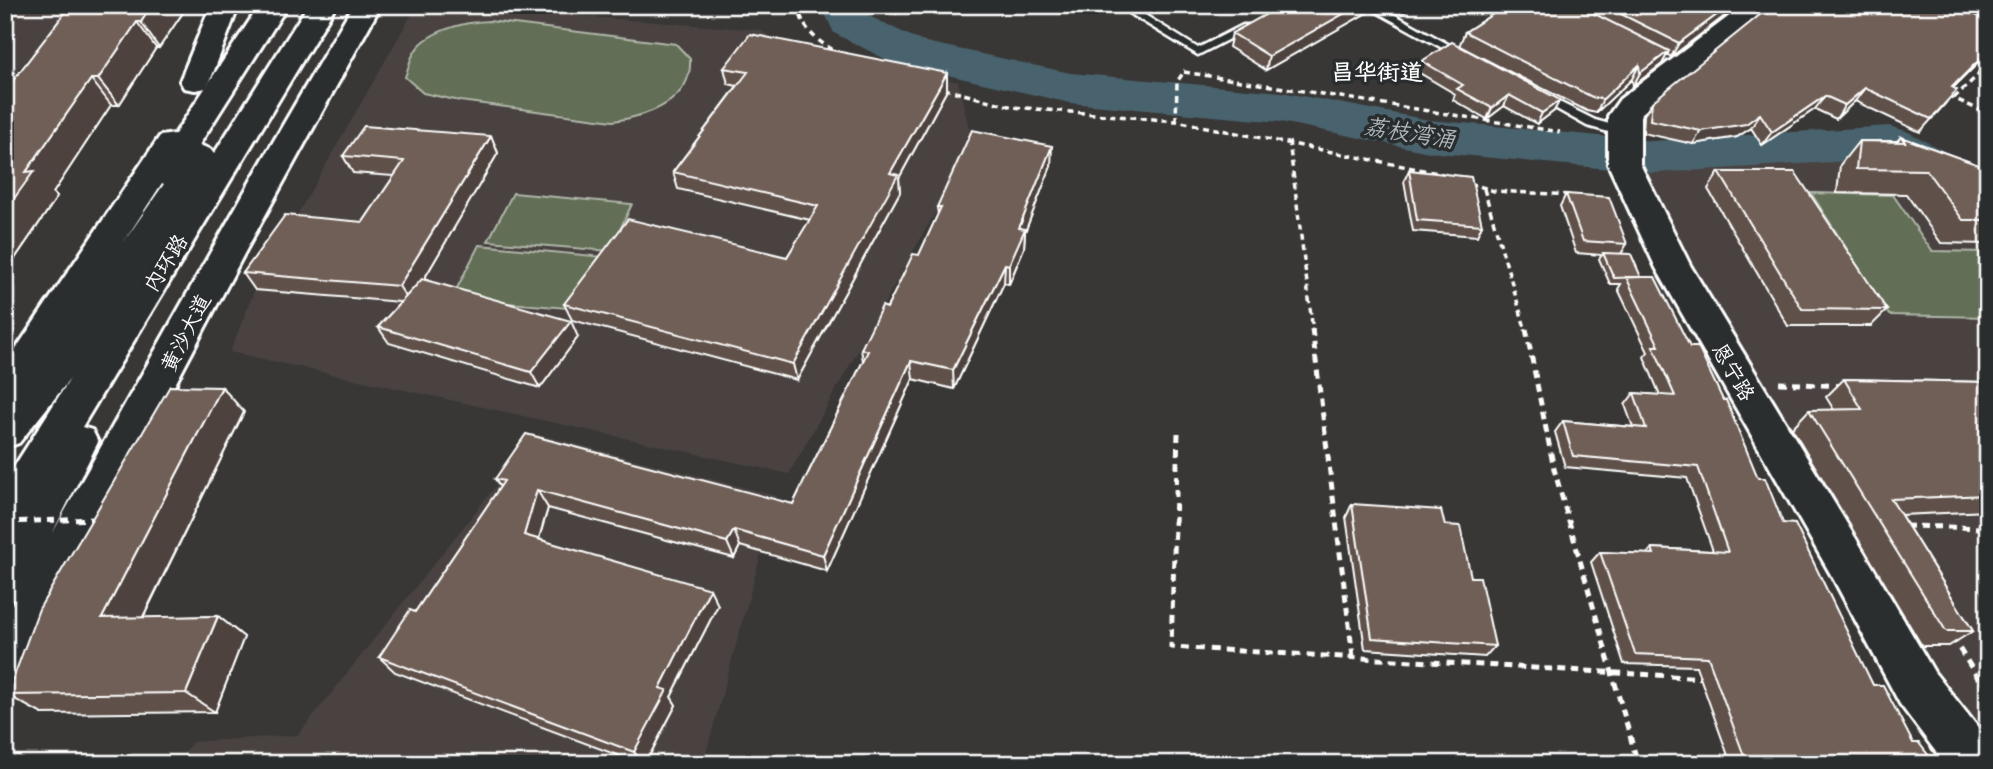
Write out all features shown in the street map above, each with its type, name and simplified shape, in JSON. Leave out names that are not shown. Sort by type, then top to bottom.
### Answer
[{"type":"main road","points":[[195,81],[225,5]]},
{"type":"main road","points":[[5,359],[195,81],[253,5]]},
{"type":"main road","points":[[5,397],[95,255],[265,5]]},
{"type":"main road","points":[[5,431],[100,273],[274,5]]},
{"type":"main road","points":[[5,431],[67,356],[260,84],[299,5]]},
{"type":"main road","name":"内环路","points":[[5,520],[165,262],[260,84],[322,5]]},
{"type":"main road","name":"黄沙大道","points":[[5,661],[102,487],[229,246],[367,5]]},
{"type":"main road","points":[[1623,147],[1624,116],[1631,106],[1675,64],[1762,5]]},
{"type":"main road","name":"恩宁路","points":[[1623,147],[1674,268],[1917,688],[1976,764]]},
{"type":"main road","points":[[5,583],[60,480],[165,262]]},
{"type":"lane","points":[[1121,5],[1198,52],[1254,23]]},
{"type":"lane","points":[[1369,5],[1468,58]]},
{"type":"lane","points":[[1529,90],[1591,123],[1623,147]]},
{"type":"path","points":[[798,5],[802,24],[811,37],[843,54]]},
{"type":"path","points":[[1954,98],[1977,76],[1988,56]]},
{"type":"path","points":[[1184,72],[1564,133]]},
{"type":"path","points":[[1176,121],[1177,82]]},
{"type":"path","points":[[934,87],[1013,107],[1176,121],[1289,141],[1428,169],[1450,176]]},
{"type":"path","points":[[1942,93],[1988,114]]},
{"type":"path","points":[[1289,141],[1353,657]]},
{"type":"path","points":[[1460,180],[1494,191],[1578,195]]},
{"type":"path","points":[[1484,188],[1525,326],[1554,469],[1637,764]]},
{"type":"path","points":[[1741,381],[1851,386]]},
{"type":"path","points":[[1178,433],[1171,647],[1708,678]]},
{"type":"path","points":[[5,520],[103,519]]},
{"type":"path","points":[[1894,525],[1988,528]]},
{"type":"path","points":[[1945,625],[1988,694]]},
{"type":"shaded area","points":[[5,5],[79,5],[5,83]]},
{"type":"shaded area","points":[[417,5],[583,5],[578,16],[760,30],[776,40],[958,82],[973,145],[789,474],[230,352],[255,289]]},
{"type":"shaded area","points":[[1890,151],[1988,203],[1988,746],[1918,646],[1790,428],[1733,343],[1636,168]]},
{"type":"shaded area","points":[[537,434],[777,496],[703,764],[176,764],[192,742],[298,735]]},
{"type":"green space","points":[[489,21],[676,44],[690,59],[689,74],[684,86],[666,104],[640,115],[613,121],[460,101],[423,93],[405,77],[418,47],[435,34],[468,23]]},
{"type":"green space","points":[[513,193],[632,204],[610,251],[488,241]]},
{"type":"green space","points":[[1811,193],[1893,195],[1932,251],[1988,252],[1988,317],[1889,315]]},
{"type":"green space","points":[[479,245],[604,257],[579,309],[452,298]]},
{"type":"building","points":[[71,5],[152,5],[98,79],[91,79],[26,172],[34,171],[5,211],[5,91]]},
{"type":"building","points":[[1283,5],[1359,5],[1269,56],[1232,33]]},
{"type":"building","points":[[1507,5],[1577,5],[1669,51],[1640,73],[1639,65],[1603,99],[1594,98],[1465,32]]},
{"type":"building","points":[[1603,5],[1730,5],[1679,43]]},
{"type":"building","points":[[1772,5],[1960,5],[1958,8],[1988,20],[1988,51],[1952,87],[1957,90],[1931,119],[1865,88],[1845,105],[1825,96],[1772,132],[1760,114],[1746,124],[1701,131],[1650,120],[1652,102]]},
{"type":"building","points":[[750,34],[947,73],[890,173],[898,175],[793,364],[564,304],[628,219],[787,257],[818,206],[673,172],[748,72],[724,68]]},
{"type":"building","points":[[1452,42],[1560,100],[1542,113],[1509,95],[1492,108],[1457,89],[1463,85],[1422,61]]},
{"type":"building","points":[[364,126],[491,136],[399,286],[243,273],[285,215],[363,222],[404,161],[343,156]]},
{"type":"building","points":[[972,130],[1052,146],[1019,228],[1025,229],[1009,265],[1005,264],[953,370],[911,361],[823,555],[734,530],[727,542],[537,490],[524,535],[710,589],[660,688],[667,690],[634,752],[379,657],[410,610],[415,612],[504,481],[495,479],[526,434],[793,504],[868,351],[861,349],[882,306],[887,308],[913,254],[919,255],[941,207],[937,207]]},
{"type":"building","points":[[1901,137],[1984,167],[1988,164],[1988,220],[1963,220],[1926,170],[1856,169],[1859,141],[1905,142]]},
{"type":"building","points":[[1409,170],[1471,177],[1482,225],[1417,220]]},
{"type":"building","points":[[1719,172],[1795,172],[1887,310],[1802,309]]},
{"type":"building","points":[[1566,194],[1609,197],[1627,244],[1583,241]]},
{"type":"building","points":[[1603,253],[1631,254],[1641,277],[1614,278]]},
{"type":"building","points":[[1626,277],[1655,277],[1690,347],[1698,347],[1723,400],[1726,400],[1758,478],[1765,478],[1783,523],[1795,524],[1873,685],[1883,685],[1913,743],[1919,743],[1935,764],[1747,764],[1708,657],[1635,654],[1600,552],[1654,554],[1652,548],[1728,552],[1698,467],[1573,456],[1563,421],[1646,428],[1634,393],[1675,396],[1653,346],[1659,346]]},
{"type":"building","points":[[422,279],[571,321],[531,372],[378,327]]},
{"type":"building","points":[[1844,379],[1988,382],[1988,495],[1891,499],[1973,631],[1946,631],[1809,410],[1862,409]]},
{"type":"building","points":[[170,386],[222,387],[102,618],[218,616],[186,693],[7,695],[39,609]]},
{"type":"building","points":[[1352,504],[1441,510],[1445,525],[1460,526],[1471,577],[1480,577],[1495,646],[1372,638]]},
{"type":"building","points":[[5,758],[19,759],[17,764],[5,764]]},
{"type":"waterway","name":"荔枝湾涌","points":[[843,5],[850,24],[907,52],[1070,88],[1281,107],[1429,136],[1653,157],[1889,142],[1988,198]]},
{"type":"district","name":"昌华街道","points":[[1377,70]]}]
